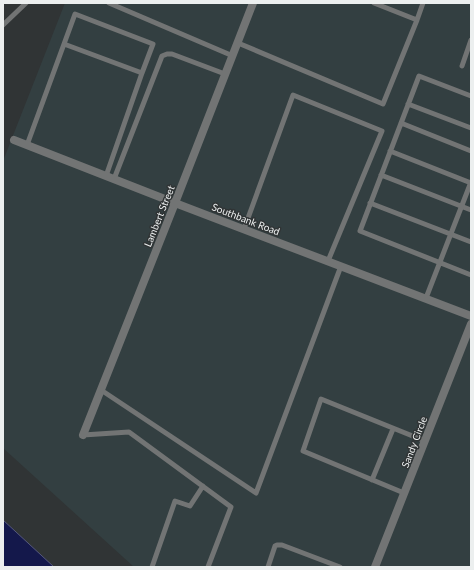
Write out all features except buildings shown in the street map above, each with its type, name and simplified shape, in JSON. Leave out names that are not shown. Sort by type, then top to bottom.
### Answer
[{"type":"street","name":"Lambert Street","points":[[82,435],[253,3]]},
{"type":"street","name":"Southbank Road","points":[[14,140],[471,316]]},
{"type":"street","name":"Sandy Circle","points":[[375,567],[471,324]]},
{"type":"lane","points":[[3,26],[26,3]]},
{"type":"lane","points":[[109,3],[233,56]]},
{"type":"lane","points":[[374,3],[417,20]]},
{"type":"lane","points":[[238,44],[383,104],[423,3]]},
{"type":"lane","points":[[27,145],[75,14],[153,44],[142,73],[110,177]]},
{"type":"lane","points":[[462,66],[471,40]]},
{"type":"lane","points":[[64,44],[142,73]]},
{"type":"lane","points":[[110,177],[162,56],[172,54],[226,74]]},
{"type":"lane","points":[[471,96],[419,76],[360,231],[471,275]]},
{"type":"lane","points":[[244,229],[293,95],[382,131],[328,261]]},
{"type":"lane","points":[[408,104],[471,128]]},
{"type":"lane","points":[[401,123],[471,150]]},
{"type":"lane","points":[[390,151],[471,183],[426,298]]},
{"type":"lane","points":[[381,175],[471,210]]},
{"type":"lane","points":[[370,203],[471,242]]},
{"type":"lane","points":[[101,390],[256,493],[341,266]]},
{"type":"lane","points":[[404,493],[303,451],[321,399],[425,441]]},
{"type":"lane","points":[[372,480],[393,429]]},
{"type":"lane","points":[[82,435],[129,432],[231,507],[208,567]]},
{"type":"lane","points":[[152,567],[175,501],[190,506],[202,486]]},
{"type":"lane","points":[[268,567],[275,546],[277,545],[282,545],[340,567]]},
{"type":"shaded area","points":[[65,3],[471,3],[471,567],[134,567],[3,448],[3,161]]},
{"type":"shaded area","points":[[3,520],[54,567],[3,567]]}]
